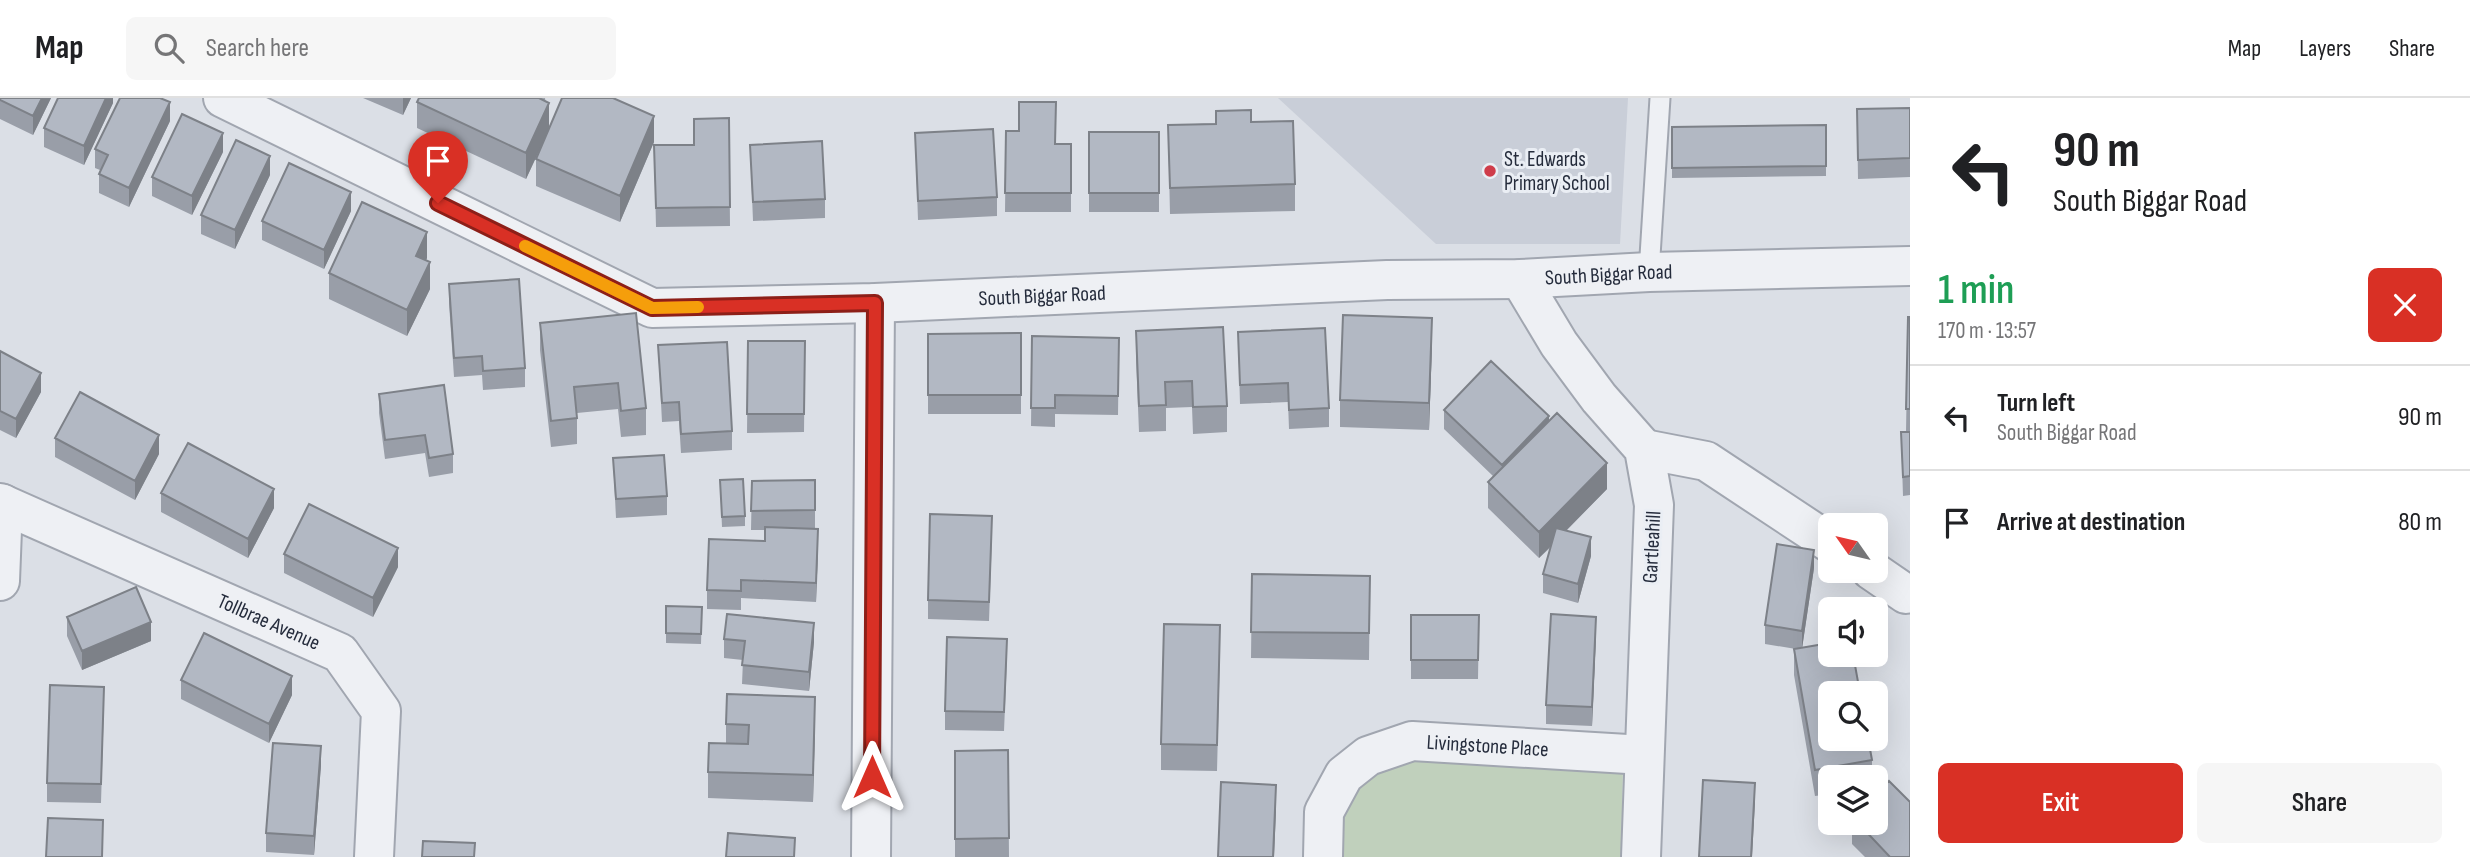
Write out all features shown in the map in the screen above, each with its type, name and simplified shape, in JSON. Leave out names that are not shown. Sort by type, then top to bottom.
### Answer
[{"type":"street","name":"South Biggar Road","points":[[223,98],[652,308],[875,303],[1387,280],[1520,279],[1649,272],[1910,266]]},
{"type":"street","points":[[1520,279],[1559,344],[1600,398],[1644,449],[1706,461],[1818,535]]},
{"type":"street","points":[[871,857],[875,303]]},
{"type":"street","name":"Gartleahill","points":[[1641,857],[1654,505],[1644,449]]},
{"type":"street","points":[[0,582],[2,503]]},
{"type":"street","name":"Tollbrae Avenue","points":[[2,503],[340,653],[381,711],[374,857]]},
{"type":"street","points":[[1888,583],[1909,599]]},
{"type":"street","name":"Livingstone Place","points":[[1323,857],[1324,813],[1344,775],[1368,756],[1412,741],[1644,755]]},
{"type":"lane","points":[[1649,272],[1660,98]]},
{"type":"shaded area","name":"St. Edwards Primary School","points":[[1278,98],[1628,98],[1620,244],[1436,244]]},
{"type":"green space","points":[[1415,750],[1623,768],[1621,857],[1329,857],[1353,781]]},
{"type":"building","points":[[0,98],[42,98],[33,116]]},
{"type":"building","points":[[58,98],[106,98],[84,146],[44,128]]},
{"type":"building","points":[[120,98],[160,98],[170,102],[129,188],[99,174],[108,155],[95,149]]},
{"type":"building","points":[[419,98],[539,98],[549,103],[526,153],[417,102]]},
{"type":"building","points":[[562,98],[613,98],[654,116],[620,196],[536,159]]},
{"type":"building","points":[[1019,102],[1056,102],[1055,144],[1071,144],[1071,193],[1005,193],[1006,131],[1019,131]]},
{"type":"building","points":[[1910,108],[1910,158],[1858,160],[1857,109]]},
{"type":"building","points":[[1251,110],[1251,122],[1293,121],[1295,184],[1170,188],[1168,125],[1216,124],[1216,111]]},
{"type":"building","points":[[182,114],[223,133],[192,196],[152,177]]},
{"type":"building","points":[[729,118],[730,207],[656,208],[654,145],[694,145],[694,119]]},
{"type":"building","points":[[1826,125],[1826,166],[1672,168],[1672,127]]},
{"type":"building","points":[[993,129],[997,197],[918,201],[915,133]]},
{"type":"building","points":[[1089,132],[1159,132],[1159,193],[1089,193]]},
{"type":"building","points":[[236,140],[270,156],[235,230],[201,215]]},
{"type":"building","points":[[822,141],[825,199],[753,202],[750,145]]},
{"type":"building","points":[[289,163],[351,192],[324,250],[262,221]]},
{"type":"building","points":[[362,202],[427,232],[416,256],[430,262],[407,310],[329,273]]},
{"type":"building","points":[[519,279],[525,368],[483,371],[482,356],[454,358],[449,284]]},
{"type":"building","points":[[636,313],[646,408],[621,411],[618,383],[574,387],[577,418],[551,421],[540,323]]},
{"type":"building","points":[[1343,315],[1432,318],[1429,403],[1340,400]]},
{"type":"building","points":[[1908,317],[1910,409],[1906,409]]},
{"type":"building","points":[[1223,327],[1227,406],[1193,407],[1192,381],[1165,382],[1166,405],[1139,406],[1136,331]]},
{"type":"building","points":[[1325,328],[1329,408],[1289,410],[1288,383],[1240,385],[1238,332]]},
{"type":"building","points":[[1021,333],[1021,395],[928,395],[928,334]]},
{"type":"building","points":[[1032,336],[1119,338],[1118,396],[1055,395],[1055,408],[1031,408]]},
{"type":"building","points":[[748,341],[805,341],[804,414],[747,414]]},
{"type":"building","points":[[727,342],[732,431],[681,434],[679,402],[662,403],[658,345]]},
{"type":"building","points":[[0,351],[41,373],[16,419],[0,411]]},
{"type":"building","points":[[1491,361],[1549,416],[1502,465],[1444,410]]},
{"type":"building","points":[[444,385],[453,454],[429,458],[425,435],[385,440],[379,394]]},
{"type":"building","points":[[80,392],[159,435],[135,481],[55,438]]},
{"type":"building","points":[[1557,413],[1607,463],[1539,532],[1488,482]]},
{"type":"building","points":[[1901,432],[1910,432],[1910,476],[1903,477]]},
{"type":"building","points":[[188,443],[274,489],[248,539],[161,493]]},
{"type":"building","points":[[664,455],[667,496],[616,499],[613,458]]},
{"type":"building","points":[[743,479],[745,516],[722,517],[720,480]]},
{"type":"building","points":[[815,480],[815,510],[751,511],[752,481]]},
{"type":"building","points":[[309,504],[398,548],[373,598],[284,554]]},
{"type":"building","points":[[930,514],[992,516],[989,602],[928,600]]},
{"type":"building","points":[[765,527],[818,529],[816,583],[741,580],[741,591],[707,590],[709,539],[765,541]]},
{"type":"building","points":[[1556,528],[1591,537],[1578,584],[1543,574]]},
{"type":"building","points":[[1777,544],[1814,550],[1802,631],[1765,625]]},
{"type":"building","points":[[1252,574],[1370,576],[1369,633],[1251,632]]},
{"type":"building","points":[[136,587],[151,622],[82,651],[67,617]]},
{"type":"building","points":[[666,606],[702,607],[701,634],[666,633]]},
{"type":"building","points":[[727,614],[814,623],[809,672],[742,665],[745,641],[724,639]]},
{"type":"building","points":[[1551,614],[1596,617],[1592,707],[1546,705]]},
{"type":"building","points":[[1411,615],[1479,615],[1478,660],[1411,660]]},
{"type":"building","points":[[1164,624],[1220,625],[1217,745],[1161,744]]},
{"type":"building","points":[[204,633],[292,676],[269,724],[181,680]]},
{"type":"building","points":[[947,637],[1007,639],[1004,712],[945,711]]},
{"type":"building","points":[[1818,645],[1818,667],[1855,667],[1858,681],[1818,681],[1818,751],[1870,751],[1872,760],[1844,765],[1818,765],[1818,769],[1815,770],[1794,649]]},
{"type":"building","points":[[50,685],[104,687],[101,784],[47,783]]},
{"type":"building","points":[[727,694],[815,697],[813,775],[708,772],[709,743],[748,744],[749,725],[726,724]]},
{"type":"building","points":[[273,743],[321,746],[314,836],[266,833]]},
{"type":"building","points":[[1008,750],[1009,838],[955,839],[955,751]]},
{"type":"building","points":[[1703,780],[1755,783],[1751,857],[1699,857]]},
{"type":"building","points":[[1221,782],[1276,785],[1273,857],[1218,857]]},
{"type":"building","points":[[1888,782],[1910,802],[1910,857],[1890,857],[1869,835],[1888,835]]},
{"type":"building","points":[[48,818],[103,820],[102,857],[46,857]]},
{"type":"building","points":[[728,833],[795,838],[794,857],[726,857]]},
{"type":"building","points":[[423,841],[475,843],[474,857],[422,857]]},
{"type":"slow traffic","points":[[525,246],[652,308],[698,307]]},
{"type":"place","name":"St. Edwards Primary School","points":[[1490,171]]},
{"type":"route","points":[[438,203],[652,308],[875,303],[872,777]]}]
